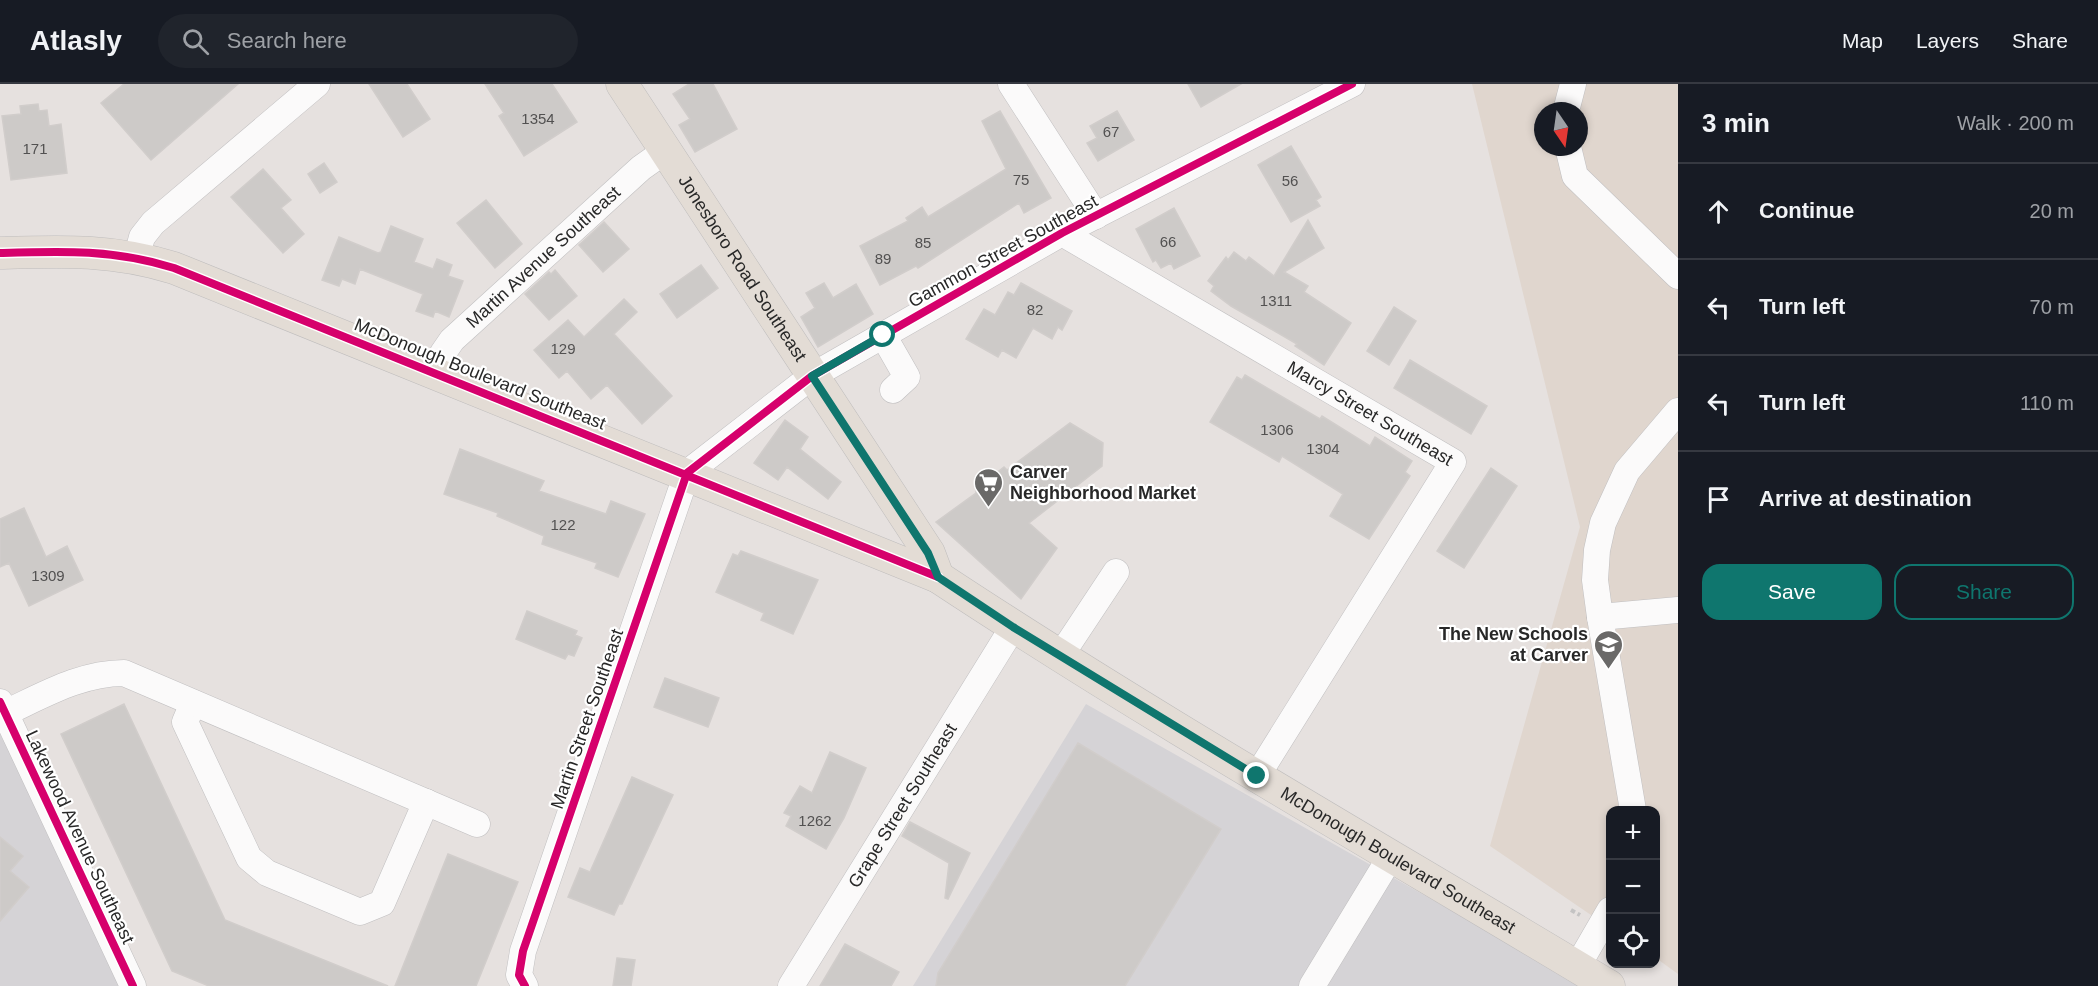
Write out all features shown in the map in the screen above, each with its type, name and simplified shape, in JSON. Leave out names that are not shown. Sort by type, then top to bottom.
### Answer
[{"type":"main road","name":"Jonesboro Road Southeast","points":[[622,84],[928,553],[938,577]]},
{"type":"main road","name":"McDonough Boulevard Southeast","points":[[0,253],[82,250],[137,256],[174,268],[687,473],[938,577],[1013,627],[1257,776],[1609,986]]},
{"type":"street","points":[[137,256],[142,237],[153,223],[317,84]]},
{"type":"street","points":[[1011,84],[1096,216]]},
{"type":"street","name":"Gammon Street Southeast","points":[[687,473],[812,376],[1062,233],[1352,84]]},
{"type":"street","points":[[1568,102],[1573,84]]},
{"type":"street","name":"Martin Avenue Southeast","points":[[437,373],[443,353],[452,340],[641,168],[665,151]]},
{"type":"street","points":[[1570,156],[1575,176],[1678,276]]},
{"type":"street","name":"Marcy Street Southeast","points":[[1062,233],[1453,462],[1257,776]]},
{"type":"street","points":[[883,335],[907,377],[893,390]]},
{"type":"street","points":[[1632,806],[1600,617],[1595,580],[1597,550],[1603,524],[1627,471],[1678,411]]},
{"type":"street","name":"Martin Street Southeast","points":[[522,981],[523,951],[687,473]]},
{"type":"street","points":[[1061,655],[1116,572]]},
{"type":"street","points":[[1600,617],[1678,610]]},
{"type":"street","name":"Grape Street Southeast","points":[[791,986],[1013,627]]},
{"type":"street","points":[[3,707],[100,673],[124,673],[477,824]]},
{"type":"street","points":[[193,703],[185,722],[249,858],[267,873],[360,912],[382,903],[426,802]]},
{"type":"street","name":"Lakewood Avenue Southeast","points":[[3,707],[133,986]]},
{"type":"street","points":[[1312,986],[1391,856]]},
{"type":"street","points":[[1577,967],[1609,914]]},
{"type":"shaded area","name":"The New Schools at Carver","points":[[1472,84],[1678,84],[1678,974],[1660,961],[1660,806],[1606,806],[1606,925],[1490,846],[1580,527]]},
{"type":"shaded area","points":[[0,700],[134,986],[0,986]]},
{"type":"shaded area","points":[[1086,704],[1585,986],[913,986]]},
{"type":"building","points":[[124,84],[238,84],[151,160],[101,103]]},
{"type":"building","points":[[369,84],[407,84],[430,119],[403,137]]},
{"type":"building","points":[[485,84],[552,84],[577,122],[524,156],[499,116],[504,113]]},
{"type":"building","points":[[689,84],[713,84],[737,129],[695,152],[679,125],[690,119],[673,94]]},
{"type":"building","points":[[1188,84],[1241,84],[1201,107]]},
{"type":"building","points":[[38,104],[39,111],[47,110],[49,126],[61,124],[67,173],[11,180],[2,116],[21,114],[20,106]]},
{"type":"building","points":[[1000,111],[1051,198],[1024,213],[1019,203],[918,268],[916,266],[880,285],[860,246],[908,221],[906,218],[922,207],[928,217],[1006,169],[982,121]]},
{"type":"building","points":[[1117,111],[1134,140],[1098,161],[1087,143],[1097,138],[1090,126]]},
{"type":"building","points":[[1291,146],[1321,197],[1316,200],[1320,206],[1291,222],[1258,165]]},
{"type":"building","points":[[324,163],[337,182],[320,193],[308,174]]},
{"type":"building","points":[[263,169],[291,200],[281,208],[304,234],[283,253],[231,197]]},
{"type":"building","points":[[486,200],[522,244],[495,268],[457,223]]},
{"type":"building","points":[[1174,208],[1200,256],[1174,269],[1171,263],[1161,268],[1156,260],[1153,262],[1136,229]]},
{"type":"building","points":[[1308,220],[1324,248],[1284,272],[1308,286],[1304,292],[1351,323],[1324,365],[1295,346],[1297,344],[1231,306],[1211,291],[1214,286],[1208,281],[1226,257],[1228,260],[1234,252],[1246,261],[1249,257],[1274,276]]},
{"type":"building","points":[[604,222],[629,249],[603,272],[579,245]]},
{"type":"building","points":[[391,226],[423,239],[414,262],[433,269],[437,259],[452,265],[448,276],[463,281],[449,317],[435,311],[433,317],[416,311],[423,294],[360,269],[355,284],[342,279],[339,286],[322,280],[339,237],[378,253],[381,252]]},
{"type":"building","points":[[701,265],[718,288],[677,318],[660,294]]},
{"type":"building","points":[[555,270],[577,296],[549,320],[525,294],[549,272],[551,274]]},
{"type":"building","points":[[824,283],[833,298],[856,284],[873,314],[818,347],[801,317],[815,308],[806,293]]},
{"type":"building","points":[[1021,283],[1072,311],[1062,330],[1058,327],[1052,339],[1033,328],[1016,358],[1002,350],[998,357],[966,339],[984,309],[995,315],[1008,292],[1014,295]]},
{"type":"building","points":[[624,299],[637,312],[614,334],[672,396],[642,424],[607,385],[591,399],[567,371],[559,378],[534,350],[568,320],[584,337]]},
{"type":"building","points":[[1394,307],[1416,321],[1389,365],[1367,351]]},
{"type":"building","points":[[1410,360],[1487,406],[1471,434],[1394,388]]},
{"type":"building","points":[[1245,375],[1320,419],[1322,416],[1370,446],[1375,437],[1412,461],[1405,472],[1410,476],[1369,539],[1330,516],[1343,494],[1282,456],[1279,462],[1210,422],[1237,377],[1242,380]]},
{"type":"building","points":[[785,420],[808,437],[800,449],[841,482],[828,499],[787,467],[778,480],[754,463]]},
{"type":"building","name":"Carver Neighborhood Market","points":[[1070,423],[1103,443],[1102,466],[1029,523],[1057,548],[1021,599],[936,522],[976,493],[976,489],[1004,467],[1007,470]]},
{"type":"building","points":[[460,449],[544,481],[539,491],[606,514],[611,501],[645,514],[618,577],[595,568],[597,563],[542,544],[544,536],[497,516],[498,513],[444,494]]},
{"type":"building","points":[[1491,468],[1517,486],[1464,568],[1437,551]]},
{"type":"building","points":[[24,508],[46,557],[67,546],[83,580],[29,606],[9,563],[0,567],[0,519]]},
{"type":"building","points":[[741,551],[818,580],[793,634],[761,620],[764,613],[716,592],[733,554],[738,556]]},
{"type":"building","points":[[527,611],[577,631],[575,635],[582,638],[574,656],[568,654],[565,659],[516,639]]},
{"type":"building","points":[[665,678],[719,698],[708,727],[654,707]]},
{"type":"building","points":[[124,704],[225,920],[388,986],[209,986],[172,971],[61,734]]},
{"type":"building","points":[[1078,743],[1221,829],[1125,986],[936,986],[938,973]]},
{"type":"building","points":[[830,752],[866,768],[844,818],[826,849],[786,826],[791,816],[784,813],[800,786],[812,793]]},
{"type":"building","points":[[632,777],[673,795],[622,904],[619,904],[614,915],[568,897],[580,868],[590,872]]},
{"type":"building","points":[[910,822],[970,853],[948,899],[945,898],[949,863],[902,836]]},
{"type":"building","points":[[0,837],[23,856],[10,871],[29,887],[0,921]]},
{"type":"building","points":[[448,854],[518,882],[476,986],[395,986]]},
{"type":"building","points":[[845,944],[899,972],[891,986],[820,986]]},
{"type":"building","points":[[617,958],[635,960],[631,986],[613,986]]},
{"type":"cycle path","points":[[525,986],[519,975],[523,951],[687,473],[812,376],[1062,233],[1352,84]]},
{"type":"cycle path","points":[[0,253],[109,254],[174,268],[938,577]]},
{"type":"cycle path","points":[[0,702],[133,986]]},
{"type":"place","name":"Carver Neighborhood Market","points":[[989,508]]},
{"type":"place","name":"The New Schools at Carver","points":[[1609,670]]},
{"type":"route","points":[[883,335],[812,376],[928,553],[938,577],[1013,627],[1257,776]]}]
